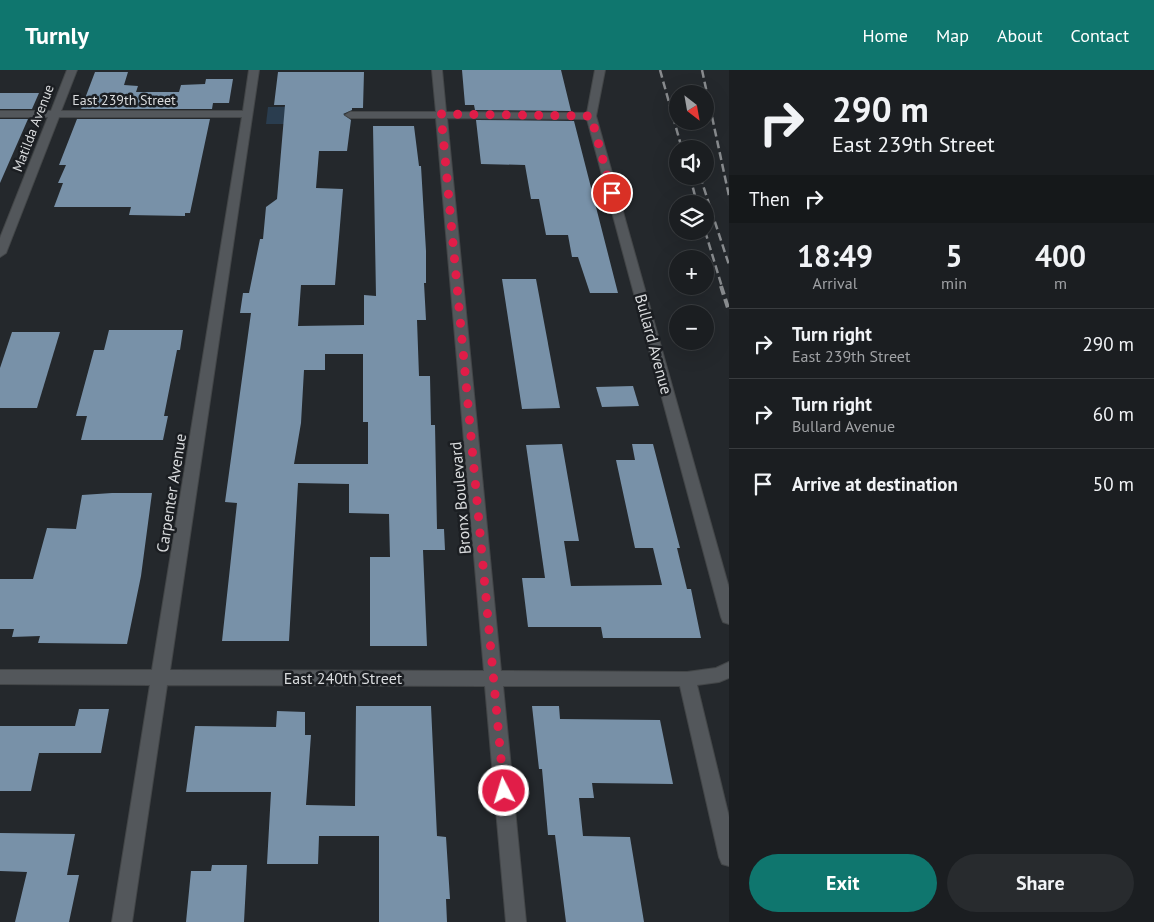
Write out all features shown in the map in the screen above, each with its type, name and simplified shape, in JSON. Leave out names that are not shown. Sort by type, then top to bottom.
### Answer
[{"type":"street","name":"Matilda Avenue","points":[[0,253],[72,70]]},
{"type":"street","name":"Carpenter Avenue","points":[[122,922],[254,70]]},
{"type":"street","name":"Bronx Boulevard","points":[[437,70],[516,922]]},
{"type":"street","name":"Bullard Avenue","points":[[600,70],[591,116],[729,617]]},
{"type":"street","name":"East 239th Street","points":[[0,114],[247,114]]},
{"type":"street","points":[[350,115],[591,116]]},
{"type":"street","points":[[729,669],[719,675],[687,679],[729,857]]},
{"type":"street","name":"East 240th Street","points":[[0,677],[687,679]]},
{"type":"shaded area","points":[[344,106],[344,124],[266,124],[268,107]]},
{"type":"building","points":[[462,70],[561,70],[571,111],[475,110],[474,105],[465,105]]},
{"type":"building","points":[[95,72],[128,72],[124,85],[138,86],[136,92],[179,92],[181,85],[205,84],[206,79],[233,79],[229,103],[213,103],[212,109],[81,109]]},
{"type":"building","points":[[278,72],[364,72],[363,108],[352,108],[352,110],[343,114],[351,120],[347,151],[319,151],[316,188],[343,189],[335,285],[301,285],[298,326],[364,325],[364,295],[376,296],[373,126],[414,126],[419,166],[421,166],[426,251],[426,283],[424,283],[426,320],[417,320],[419,376],[430,376],[431,425],[435,425],[437,529],[444,529],[445,550],[423,550],[427,646],[370,646],[370,557],[390,557],[389,514],[349,513],[349,484],[298,483],[289,641],[222,641],[237,503],[225,502],[251,313],[240,313],[243,293],[249,293],[260,239],[263,239],[266,207],[277,199],[285,105],[274,105]],"holes":[[[325,354],[363,354],[363,422],[368,422],[368,464],[294,464],[301,423],[304,370],[325,370]]]},
{"type":"building","points":[[0,93],[39,93],[32,109],[0,109]]},
{"type":"building","points":[[0,119],[28,119],[0,183]]},
{"type":"building","points":[[77,119],[210,119],[190,213],[185,213],[185,216],[129,215],[131,207],[54,207],[63,183],[58,183],[66,165],[59,165]]},
{"type":"building","points":[[476,120],[574,121],[618,293],[590,293],[578,257],[572,257],[568,235],[546,235],[539,199],[531,199],[525,165],[481,164]]},
{"type":"building","points":[[502,279],[536,279],[560,408],[522,409]]},
{"type":"building","points":[[109,330],[183,330],[180,350],[177,350],[164,416],[168,416],[163,440],[81,440],[87,416],[76,416],[94,350],[104,350]]},
{"type":"building","points":[[12,332],[60,332],[37,408],[0,408],[0,368]]},
{"type":"building","points":[[633,386],[639,406],[602,407],[596,387]]},
{"type":"building","points":[[562,444],[579,541],[564,541],[571,586],[662,585],[653,548],[635,548],[616,460],[635,460],[632,444],[653,444],[680,548],[677,548],[687,589],[691,589],[701,638],[603,638],[601,627],[528,627],[522,578],[545,578],[526,445]]},
{"type":"building","points":[[152,493],[141,576],[127,644],[38,643],[40,636],[12,637],[14,629],[0,629],[0,579],[33,579],[47,528],[76,529],[82,495]]},
{"type":"building","points":[[356,706],[431,706],[437,836],[446,837],[450,899],[446,899],[447,922],[379,922],[379,836],[319,836],[318,864],[267,864],[271,792],[186,792],[195,726],[276,727],[277,711],[305,712],[305,735],[311,735],[306,805],[355,806]]},
{"type":"building","points":[[532,706],[559,706],[560,719],[660,720],[673,784],[592,783],[594,798],[579,798],[583,836],[630,837],[644,922],[566,922],[555,835],[548,835],[542,769],[539,769]]},
{"type":"building","points":[[79,709],[109,709],[101,753],[39,753],[31,791],[0,791],[0,726],[75,726]]},
{"type":"building","points":[[0,833],[75,834],[67,875],[79,875],[69,922],[15,922],[27,872],[0,871]]},
{"type":"building","points":[[212,865],[247,865],[244,922],[186,922],[191,871],[211,871]]},
{"type":"railway","points":[[660,70],[679,140]]},
{"type":"railway","points":[[702,70],[729,196]]},
{"type":"railway","points":[[692,185],[695,195]]},
{"type":"railway","points":[[703,185],[729,265]]},
{"type":"railway","points":[[708,240],[722,287]]},
{"type":"railway","points":[[721,286],[729,311]]},
{"type":"route","points":[[504,791],[441,114],[591,116],[612,193]]}]
